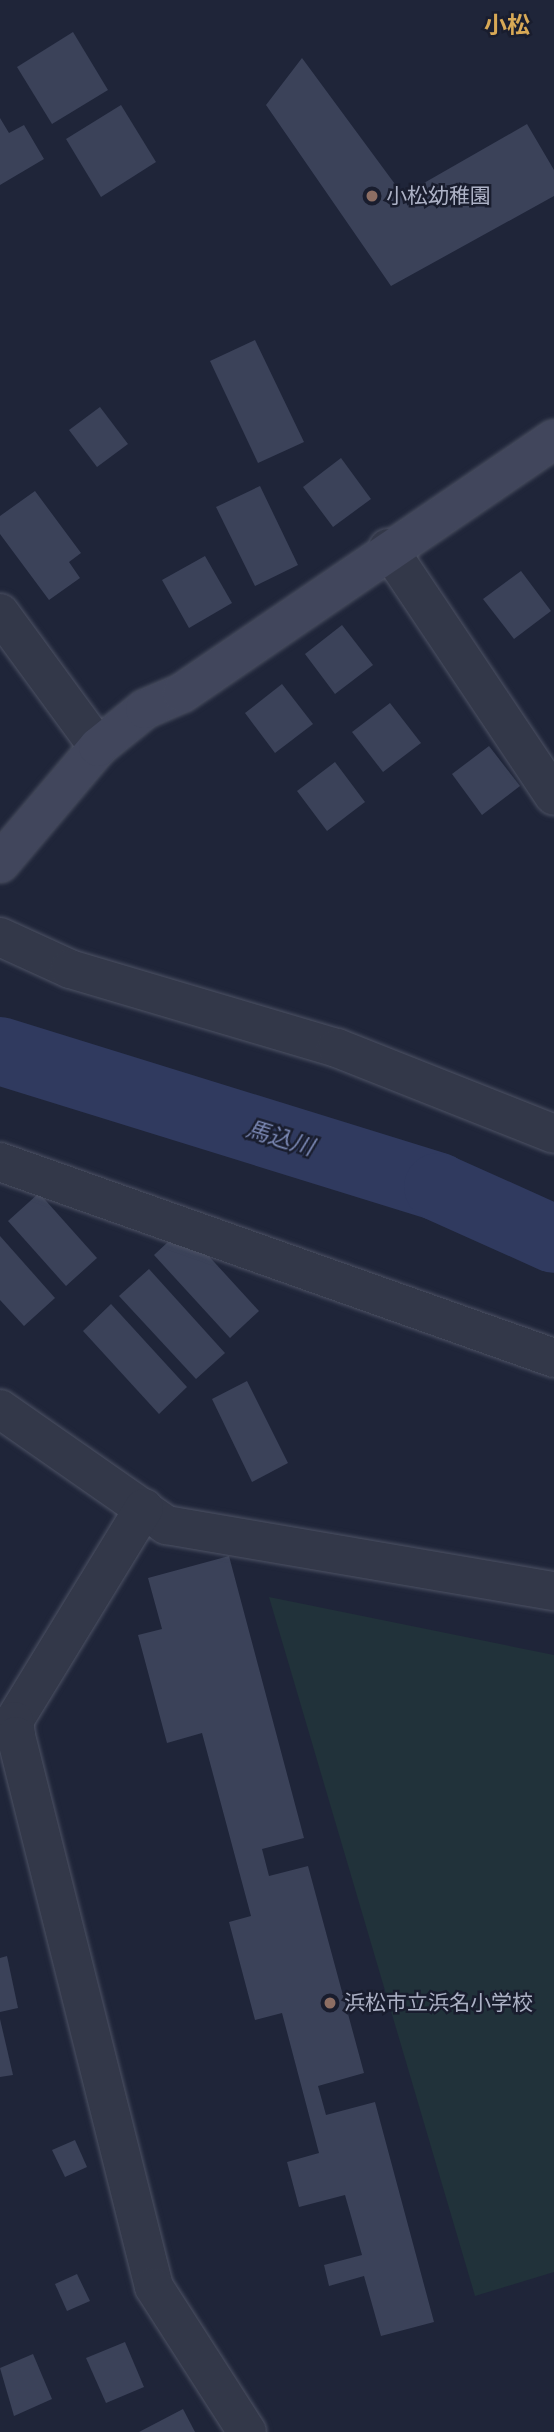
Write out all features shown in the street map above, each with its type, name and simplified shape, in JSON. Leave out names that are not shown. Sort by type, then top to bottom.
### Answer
[{"type":"street","points":[[0,863],[98,747],[145,709],[182,693],[388,548],[554,439]]},
{"type":"street","points":[[388,548],[554,796]]},
{"type":"street","points":[[0,613],[98,747]]},
{"type":"street","points":[[0,937],[70,969],[337,1048],[554,1134]]},
{"type":"street","points":[[0,1162],[554,1359]]},
{"type":"street","points":[[0,1409],[166,1525],[554,1591]]},
{"type":"street","points":[[144,1508],[15,1721],[16,1736],[154,2287],[247,2432]]},
{"type":"shaded area","points":[[269,1597],[554,1655],[554,2272],[475,2296]]},
{"type":"building","points":[[73,32],[108,90],[52,124],[17,67]]},
{"type":"building","points":[[302,58],[403,195],[527,124],[554,170],[554,196],[391,286],[266,105]]},
{"type":"building","points":[[121,105],[156,162],[101,197],[66,139]]},
{"type":"building","points":[[0,118],[9,133],[24,125],[44,159],[0,185]]},
{"type":"building","points":[[255,340],[304,442],[258,463],[210,361]]},
{"type":"building","points":[[100,407],[128,444],[97,467],[69,430]]},
{"type":"building","points":[[341,458],[371,499],[333,527],[303,487]]},
{"type":"building","points":[[260,486],[298,565],[255,586],[216,507]]},
{"type":"building","points":[[35,491],[81,553],[69,562],[80,578],[49,600],[0,534],[0,516]]},
{"type":"building","points":[[205,556],[232,603],[189,628],[162,580]]},
{"type":"building","points":[[521,571],[551,611],[514,639],[483,599]]},
{"type":"building","points":[[342,625],[373,665],[335,694],[305,654]]},
{"type":"building","points":[[282,684],[313,724],[275,753],[245,713]]},
{"type":"building","points":[[390,703],[421,743],[383,772],[352,732]]},
{"type":"building","points":[[489,746],[520,786],[482,815],[452,774]]},
{"type":"building","points":[[335,762],[365,802],[327,831],[297,791]]},
{"type":"building","points":[[39,1193],[97,1258],[66,1286],[8,1221]]},
{"type":"building","points":[[183,1228],[259,1311],[230,1338],[154,1255]]},
{"type":"building","points":[[0,1236],[55,1298],[24,1326],[0,1300]]},
{"type":"building","points":[[149,1269],[225,1353],[196,1379],[119,1296]]},
{"type":"building","points":[[111,1304],[187,1387],[159,1414],[83,1331]]},
{"type":"building","points":[[247,1381],[288,1463],[252,1482],[212,1399]]},
{"type":"building","points":[[229,1556],[304,1838],[262,1849],[269,1876],[308,1866],[364,2073],[318,2086],[326,2115],[375,2102],[434,2322],[381,2336],[364,2276],[329,2286],[324,2265],[362,2255],[345,2195],[299,2207],[287,2162],[319,2153],[282,2013],[255,2020],[229,1922],[251,1916],[202,1733],[167,1743],[138,1635],[162,1629],[148,1578]]},
{"type":"building","points":[[7,1956],[18,2008],[0,2012],[0,1958]]},
{"type":"building","points":[[0,2019],[13,2075],[0,2077]]},
{"type":"building","points":[[75,2140],[87,2167],[65,2177],[52,2150]]},
{"type":"building","points":[[77,2274],[90,2301],[67,2311],[55,2284]]},
{"type":"building","points":[[125,2342],[144,2387],[106,2403],[86,2358]]},
{"type":"building","points":[[33,2354],[52,2399],[14,2416],[0,2368]]},
{"type":"building","points":[[183,2409],[195,2432],[139,2432]]},
{"type":"waterway","name":"馬込川","points":[[0,1051],[438,1187],[554,1239]]},
{"type":"place","name":"小松幼稚園","points":[[372,196]]},
{"type":"place","name":"浜松市立浜名小学校","points":[[330,2003]]},
{"type":"district","name":"小松","points":[[507,25]]}]
